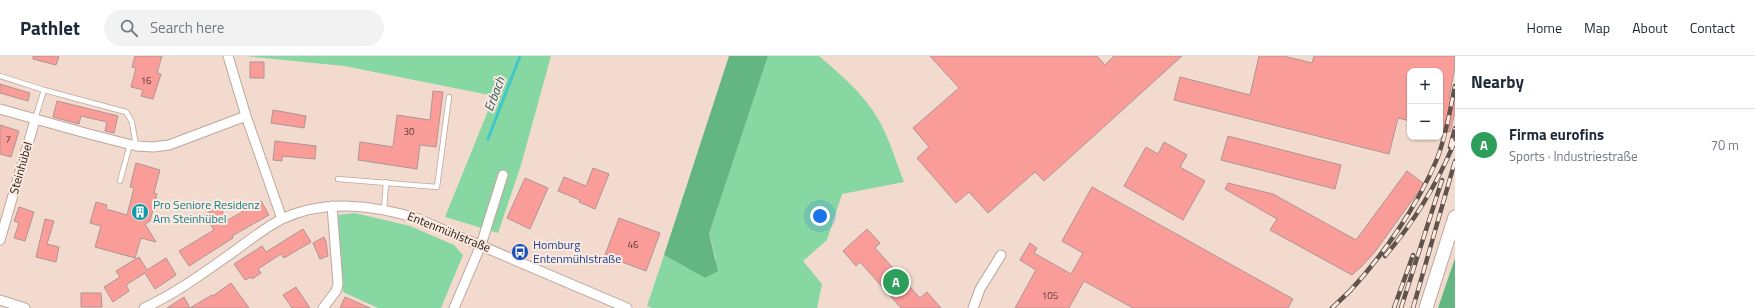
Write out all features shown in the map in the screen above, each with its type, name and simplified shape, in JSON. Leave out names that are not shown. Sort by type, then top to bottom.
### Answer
[{"type":"street","points":[[228,56],[246,116],[282,219]]},
{"type":"street","points":[[0,109],[35,120],[133,145],[153,147],[169,145],[246,116]]},
{"type":"street","name":"Steinhübel","points":[[0,240],[35,120]]},
{"type":"street","points":[[454,308],[481,245],[504,174]]},
{"type":"street","name":"Entenmühlstraße","points":[[144,308],[164,299],[192,281],[282,219],[314,209],[351,205],[384,210],[416,218],[627,308]]},
{"type":"street","points":[[322,308],[336,291],[338,284],[332,206]]},
{"type":"street","points":[[1426,308],[1455,218]]},
{"type":"street","points":[[973,308],[980,289],[1001,255]]},
{"type":"street","points":[[0,300],[25,308]]},
{"type":"lane","points":[[0,76],[44,90],[126,112],[132,122],[133,145],[120,181]]},
{"type":"lane","name":"Steinhübel","points":[[35,120],[44,90]]},
{"type":"lane","points":[[338,178],[438,187],[448,97]]},
{"type":"lane","points":[[384,210],[386,182]]},
{"type":"green space","points":[[245,56],[551,56],[521,165],[498,233],[445,217],[494,96],[344,66]]},
{"type":"green space","points":[[729,56],[768,56],[709,234],[718,271],[705,278],[664,255]]},
{"type":"green space","points":[[768,56],[819,56],[843,77],[866,101],[878,119],[889,142],[904,182],[842,194],[827,240],[803,261],[822,284],[817,308],[652,308],[647,306],[664,255],[705,278],[716,259],[709,234]]},
{"type":"green space","points":[[355,213],[410,226],[454,245],[463,255],[441,308],[378,308],[343,292],[338,215]]},
{"type":"green space","points":[[1455,258],[1455,308],[1438,308]]},
{"type":"building","points":[[33,56],[59,56],[56,65],[33,59]]},
{"type":"building","points":[[135,56],[162,56],[157,73],[161,74],[153,99],[141,96],[143,90],[131,87],[136,68],[132,67]]},
{"type":"building","points":[[930,56],[1097,56],[1105,65],[1114,56],[1182,56],[1044,181],[1035,172],[988,213],[969,192],[956,203],[917,158],[929,147],[913,128],[959,88]]},
{"type":"building","points":[[1259,56],[1284,56],[1312,63],[1314,56],[1455,56],[1455,67],[1449,98],[1455,99],[1455,112],[1450,132],[1443,130],[1443,68],[1407,68],[1407,120],[1398,118],[1389,154],[1174,100],[1180,77],[1250,95]]},
{"type":"building","points":[[250,62],[264,62],[264,78],[250,78]]},
{"type":"building","points":[[0,84],[30,93],[28,101],[0,93]]},
{"type":"building","points":[[433,91],[443,92],[436,147],[420,145],[417,169],[358,160],[360,142],[393,147],[397,115],[430,120]]},
{"type":"building","points":[[57,101],[118,116],[114,133],[105,131],[107,122],[81,116],[79,124],[53,117]]},
{"type":"building","points":[[273,110],[306,116],[304,128],[271,123]]},
{"type":"building","points":[[0,125],[19,131],[11,157],[0,154]]},
{"type":"building","points":[[1228,136],[1341,165],[1335,189],[1221,160]]},
{"type":"building","points":[[275,141],[316,146],[315,159],[282,156],[282,161],[273,160]]},
{"type":"building","points":[[1164,142],[1187,155],[1180,167],[1205,181],[1183,220],[1124,186],[1146,147],[1158,154]]},
{"type":"building","name":"Pro Seniore Residenz Am Steinhübel","points":[[136,163],[160,170],[154,193],[157,194],[150,221],[145,224],[156,242],[141,238],[135,258],[95,247],[101,226],[90,223],[96,202],[107,205],[106,209],[127,215],[134,188],[130,187]]},
{"type":"building","points":[[593,168],[609,174],[595,209],[579,202],[580,200],[558,191],[564,177],[586,186]]},
{"type":"building","points":[[1407,171],[1424,184],[1374,253],[1352,275],[1270,230],[1277,219],[1225,189],[1228,183],[1273,194],[1356,240]]},
{"type":"building","points":[[525,178],[548,188],[530,229],[507,218]]},
{"type":"building","points":[[1092,187],[1293,299],[1288,308],[1133,308],[1084,281],[1069,308],[1015,308],[1036,270],[1020,260],[1030,243],[1037,248],[1034,253],[1071,274],[1083,253],[1062,241]]},
{"type":"building","points":[[261,201],[269,215],[232,236],[233,238],[189,266],[179,251],[214,230],[204,215],[219,206],[228,220]]},
{"type":"building","points":[[19,207],[34,212],[25,241],[14,238],[19,223],[14,221]]},
{"type":"building","points":[[619,218],[660,233],[646,271],[619,261],[619,263],[610,260],[611,258],[605,255]]},
{"type":"building","points":[[45,219],[54,221],[47,244],[59,247],[56,262],[36,257]]},
{"type":"building","points":[[303,229],[311,242],[284,258],[281,254],[258,269],[261,273],[252,279],[251,277],[245,280],[234,264],[262,246],[266,252]]},
{"type":"building","points":[[867,229],[880,243],[875,248],[920,298],[927,292],[941,308],[901,308],[860,262],[856,266],[843,251]]},
{"type":"building","points":[[324,237],[328,256],[320,259],[313,243]]},
{"type":"building","points":[[139,257],[147,270],[166,258],[176,275],[155,289],[145,273],[126,285],[129,291],[113,302],[104,287],[120,277],[116,271]]},
{"type":"building","points":[[231,283],[249,308],[190,308],[212,295],[213,296]]},
{"type":"building","points":[[296,287],[310,308],[292,308],[283,295]]},
{"type":"building","points":[[81,293],[101,293],[102,307],[81,307]]},
{"type":"building","points":[[184,297],[190,308],[167,308]]},
{"type":"building","points":[[345,297],[370,308],[340,308]]},
{"type":"waterway","name":"Erbach","points":[[488,139],[520,56]]},
{"type":"railway","points":[[1348,293],[1386,247],[1420,194],[1437,159],[1443,141],[1455,86]]},
{"type":"railway","points":[[1450,147],[1455,128]]},
{"type":"railway","points":[[1385,256],[1416,216],[1441,172],[1455,141]]},
{"type":"railway","points":[[1413,308],[1455,161]]},
{"type":"railway","points":[[1401,308],[1442,180]]},
{"type":"railway","points":[[1394,308],[1413,255]]},
{"type":"railway","points":[[1332,308],[1351,290]]},
{"type":"place","name":"Pro Seniore Residenz Am Steinhübel","points":[[140,212]]},
{"type":"place","name":"Homburg Entenmühlstraße","points":[[520,252]]},
{"type":"place","name":"Firma eurofins","points":[[896,282]]}]
